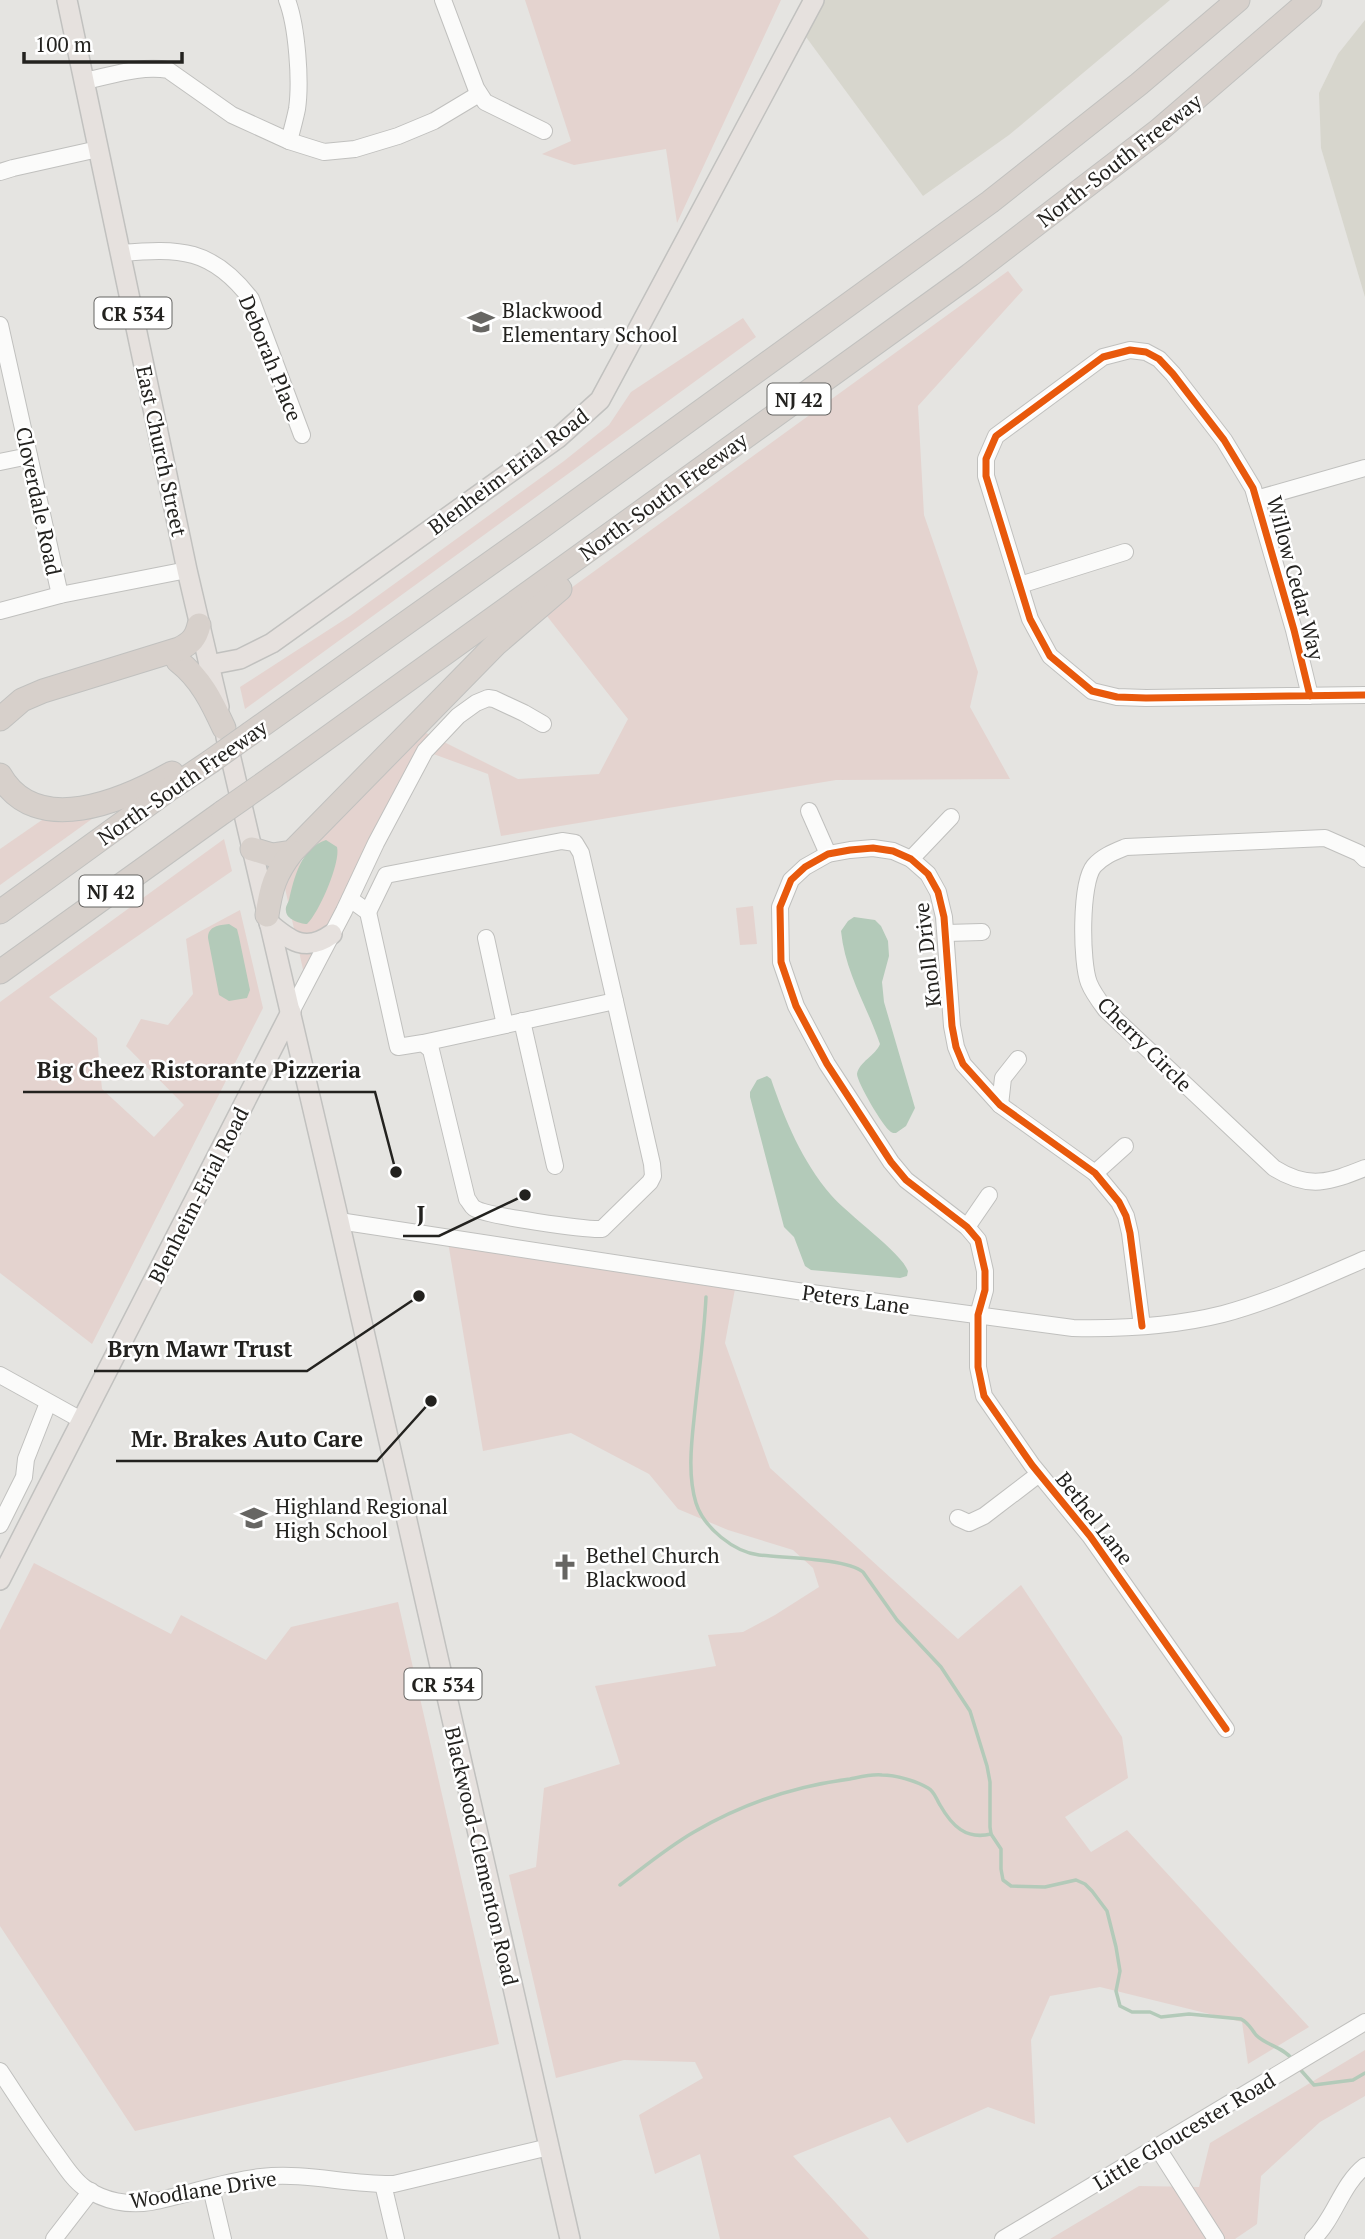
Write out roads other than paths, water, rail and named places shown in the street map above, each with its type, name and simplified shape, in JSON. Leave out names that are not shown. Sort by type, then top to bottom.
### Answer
[{"type":"highway","name":"North-South Freeway","points":[[0,912],[171,788],[240,729],[273,718],[990,202],[1139,84],[1238,0]]},
{"type":"highway","name":"North-South Freeway","points":[[0,972],[970,275],[1158,131],[1310,0]]},
{"type":"highway","points":[[268,919],[271,887],[282,864],[496,643],[747,436]]},
{"type":"highway","points":[[0,719],[22,700],[43,691],[153,658],[189,644],[197,635],[199,625]]},
{"type":"highway","points":[[153,658],[209,665]]},
{"type":"highway","points":[[178,661],[240,729]]},
{"type":"highway","points":[[0,775],[6,786],[19,797],[52,809],[70,810],[130,794],[209,757]]},
{"type":"highway","points":[[252,849],[272,855],[292,852]]},
{"type":"main road","name":"East Church Street","points":[[67,0],[199,625],[209,665],[240,729],[235,777]]},
{"type":"main road","name":"Blenheim-Erial Road","points":[[209,665],[240,659],[272,643],[558,438],[600,400],[814,0]]},
{"type":"main road","name":"Blackwood-Clementon Road","points":[[235,777],[340,1221],[570,2239]]},
{"type":"main road","points":[[268,919],[287,939],[300,943],[317,942],[332,934]]},
{"type":"main road","name":"Blenheim-Erial Road","points":[[0,1580],[291,1012]]},
{"type":"street","points":[[287,0],[291,9],[297,63],[297,106],[289,141]]},
{"type":"street","points":[[443,0],[479,94],[485,102],[544,131]]},
{"type":"street","points":[[84,81],[140,70],[167,70],[232,114],[289,141],[324,152],[355,149],[398,136],[435,121],[479,94]]},
{"type":"street","points":[[0,172],[98,149]]},
{"type":"street","name":"Deborah Place","points":[[120,253],[158,250],[185,252],[204,257],[237,281],[251,299],[302,435]]},
{"type":"street","name":"Cloverdale Road","points":[[0,325],[60,595]]},
{"type":"street","name":"Willow Cedar Way","points":[[1310,696],[1294,630],[1256,499],[1247,477],[1224,440],[1159,359],[1146,352],[1130,350],[1103,357],[996,436],[986,459],[986,476],[1030,620],[1050,656],[1092,691],[1117,697],[1146,698],[1310,696],[1365,695]]},
{"type":"street","points":[[0,462],[29,456]]},
{"type":"street","points":[[1256,499],[1365,468]]},
{"type":"street","points":[[1020,585],[1125,552]]},
{"type":"street","points":[[0,611],[60,595],[187,570]]},
{"type":"street","name":"Blenheim-Erial Road","points":[[291,1012],[425,751],[458,716],[488,698],[543,724]]},
{"type":"street","points":[[809,811],[828,854]]},
{"type":"street","points":[[951,817],[911,859],[893,851],[873,848],[828,854],[805,867],[791,880],[780,907],[781,962],[796,1006],[827,1063],[891,1162],[906,1180],[967,1227],[978,1240],[985,1272],[985,1290],[978,1315]]},
{"type":"street","name":"Cherry Circle","points":[[1365,859],[1342,844],[1325,838],[1126,847],[1105,856],[1092,868],[1083,910],[1084,956],[1088,981],[1106,1010],[1274,1168],[1292,1179],[1314,1181],[1338,1179],[1365,1168]]},
{"type":"street","points":[[367,865],[386,874],[562,841],[575,843],[580,853],[615,1000],[653,1176],[602,1228],[592,1230],[489,1214],[474,1208],[467,1199],[431,1050],[423,1043]]},
{"type":"street","name":"Knoll Drive","points":[[911,859],[928,874],[938,892],[946,933],[952,1026],[963,1064],[1000,1105],[1095,1174],[1112,1193],[1126,1216],[1142,1326]]},
{"type":"street","points":[[386,874],[368,912],[398,1047],[615,1000]]},
{"type":"street","points":[[350,899],[368,912]]},
{"type":"street","points":[[946,933],[982,932]]},
{"type":"street","points":[[486,938],[505,1025]]},
{"type":"street","points":[[522,1021],[555,1166]]},
{"type":"street","points":[[1000,1105],[1003,1078],[1018,1059]]},
{"type":"street","points":[[1095,1174],[1125,1146]]},
{"type":"street","points":[[967,1227],[989,1195]]},
{"type":"street","name":"Peters Lane","points":[[340,1221],[804,1292],[1073,1328],[1142,1326],[1223,1314],[1286,1293],[1365,1259]]},
{"type":"street","points":[[565,1255],[571,1227]]},
{"type":"street","name":"Bethel Lane","points":[[978,1315],[978,1367],[984,1396],[1039,1474],[1090,1536],[1226,1729]]},
{"type":"street","points":[[0,1375],[83,1421]]},
{"type":"street","points":[[0,1525],[24,1477],[26,1459],[48,1403]]},
{"type":"street","points":[[958,1518],[969,1522],[984,1516],[1039,1474]]},
{"type":"street","name":"Little Gloucester Road","points":[[1003,2239],[1365,2022]]},
{"type":"street","name":"Woodlane Drive","points":[[1,2076],[82,2186],[108,2200],[120,2203],[147,2203],[257,2177],[288,2175],[394,2183],[548,2147]]},
{"type":"street","points":[[1157,2147],[1216,2239]]},
{"type":"street","points":[[1313,2239],[1332,2214],[1347,2186],[1365,2166]]},
{"type":"street","points":[[383,2184],[397,2239]]},
{"type":"street","points":[[211,2188],[223,2239]]},
{"type":"street","points":[[54,2239],[91,2191]]},
{"type":"waterway","points":[[706,1297],[691,1461],[693,1493],[706,1521],[730,1544],[749,1553],[829,1561],[855,1567],[863,1572],[897,1620],[941,1667],[970,1711],[987,1766],[990,1782],[990,1827],[991,1834],[1001,1849],[1003,1880],[1011,1886],[1045,1887],[1076,1880],[1085,1884],[1107,1911],[1120,1971],[1116,1991],[1120,2006],[1132,2012],[1150,2012],[1161,2017],[1189,2014],[1241,2019],[1260,2039],[1293,2060]]},
{"type":"waterway","points":[[620,1885],[684,1838],[731,1813],[789,1791],[870,1775],[893,1776],[923,1785],[932,1792],[945,1813],[961,1830],[974,1835],[991,1834]]},
{"type":"waterway","points":[[1298,2067],[1314,2085],[1353,2080],[1365,2073]]},
{"type":"place","name":"Blackwood Elementary School","points":[[481,322]]},
{"type":"place","name":"Big Cheez Ristorante Pizzeria","points":[[396,1172]]},
{"type":"place","name":"J","points":[[525,1195]]},
{"type":"place","name":"Bryn Mawr Trust","points":[[419,1296]]},
{"type":"place","name":"Mr. Brakes Auto Care","points":[[431,1401]]},
{"type":"place","name":"Highland Regional High School","points":[[254,1518]]},
{"type":"place","name":"Bethel Church Blackwood","points":[[565,1567]]}]
